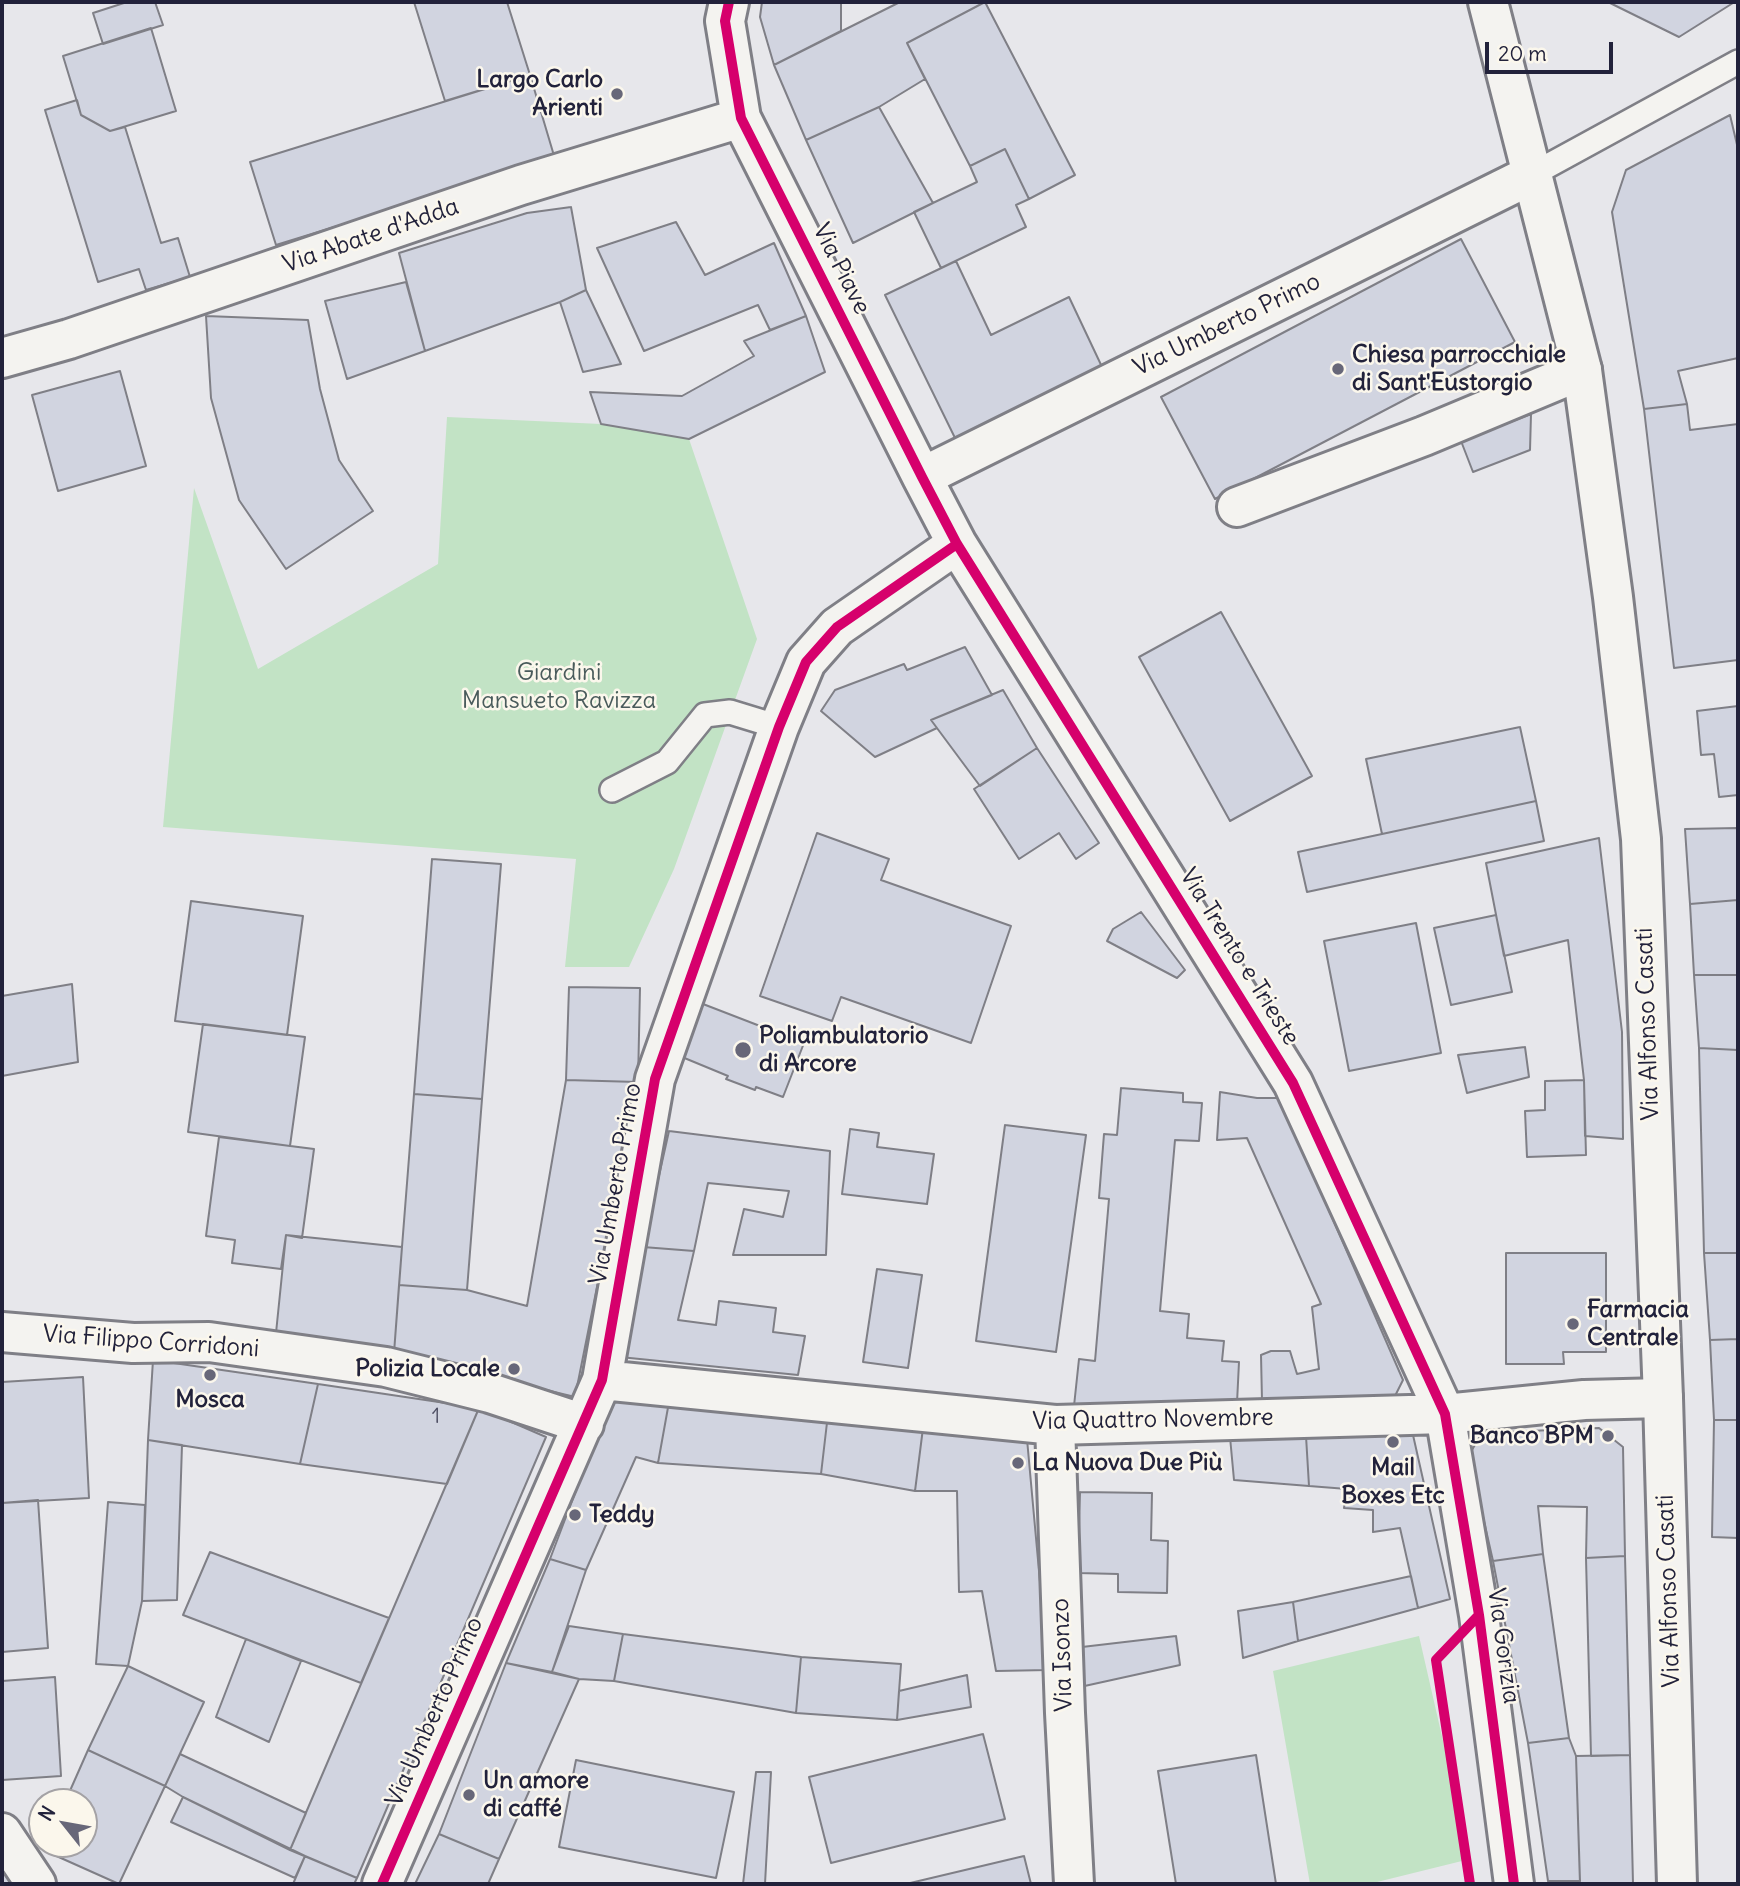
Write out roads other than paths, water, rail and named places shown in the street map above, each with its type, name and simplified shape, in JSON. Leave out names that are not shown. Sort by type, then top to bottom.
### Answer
[{"type":"street","name":"Via Piave","points":[[729,2],[725,21],[741,117],[957,544]]},
{"type":"street","name":"Via Alfonso Casati","points":[[1488,2],[1582,370],[1613,597],[1641,839],[1663,1398],[1677,1884]]},
{"type":"street","name":"Via Abate d'Adda","points":[[2,358],[69,339],[521,185],[741,117]]},
{"type":"street","name":"Via Umberto Primo","points":[[922,477],[1533,174]]},
{"type":"street","points":[[1237,507],[1424,436],[1582,370]]},
{"type":"street","name":"Via Umberto Primo","points":[[382,1884],[602,1380],[655,1079],[779,727],[806,662],[837,627],[957,544]]},
{"type":"street","name":"Via Trento e Trieste","points":[[957,544],[1293,1083],[1445,1414]]},
{"type":"street","name":"Via Filippo Corridoni","points":[[2,1332],[133,1343],[209,1342],[386,1367],[490,1393],[584,1424]]},
{"type":"street","name":"Via Quattro Novembre","points":[[602,1380],[1055,1425],[1445,1414],[1584,1400],[1663,1398]]},
{"type":"street","name":"Via Gorizia","points":[[1445,1414],[1479,1615],[1514,1884]]},
{"type":"street","name":"Via Isonzo","points":[[1055,1425],[1074,1884]]},
{"type":"street","points":[[2,1833],[36,1884]]},
{"type":"lane","points":[[1533,174],[1738,62]]},
{"type":"lane","points":[[612,790],[667,762],[705,715],[730,712],[779,727]]},
{"type":"place","name":"Largo Carlo Arienti","points":[[617,94]]},
{"type":"place","name":"Chiesa parrocchiale di Sant'Eustorgio","points":[[1338,369]]},
{"type":"place","name":"Poliambulatorio di Arcore","points":[[743,1050]]},
{"type":"place","name":"Farmacia Centrale","points":[[1573,1324]]},
{"type":"place","name":"Polizia Locale","points":[[514,1369]]},
{"type":"place","name":"Mosca","points":[[210,1375]]},
{"type":"place","name":"Banco BPM","points":[[1608,1436]]},
{"type":"place","name":"Mail Boxes Etc","points":[[1393,1442]]},
{"type":"place","name":"La Nuova Due Più","points":[[1018,1463]]},
{"type":"place","name":"Teddy","points":[[575,1515]]},
{"type":"place","name":"Un amore di caffé","points":[[469,1795]]},
{"type":"park label","name":"Giardini Mansueto Ravizza","points":[[559,687]]}]
